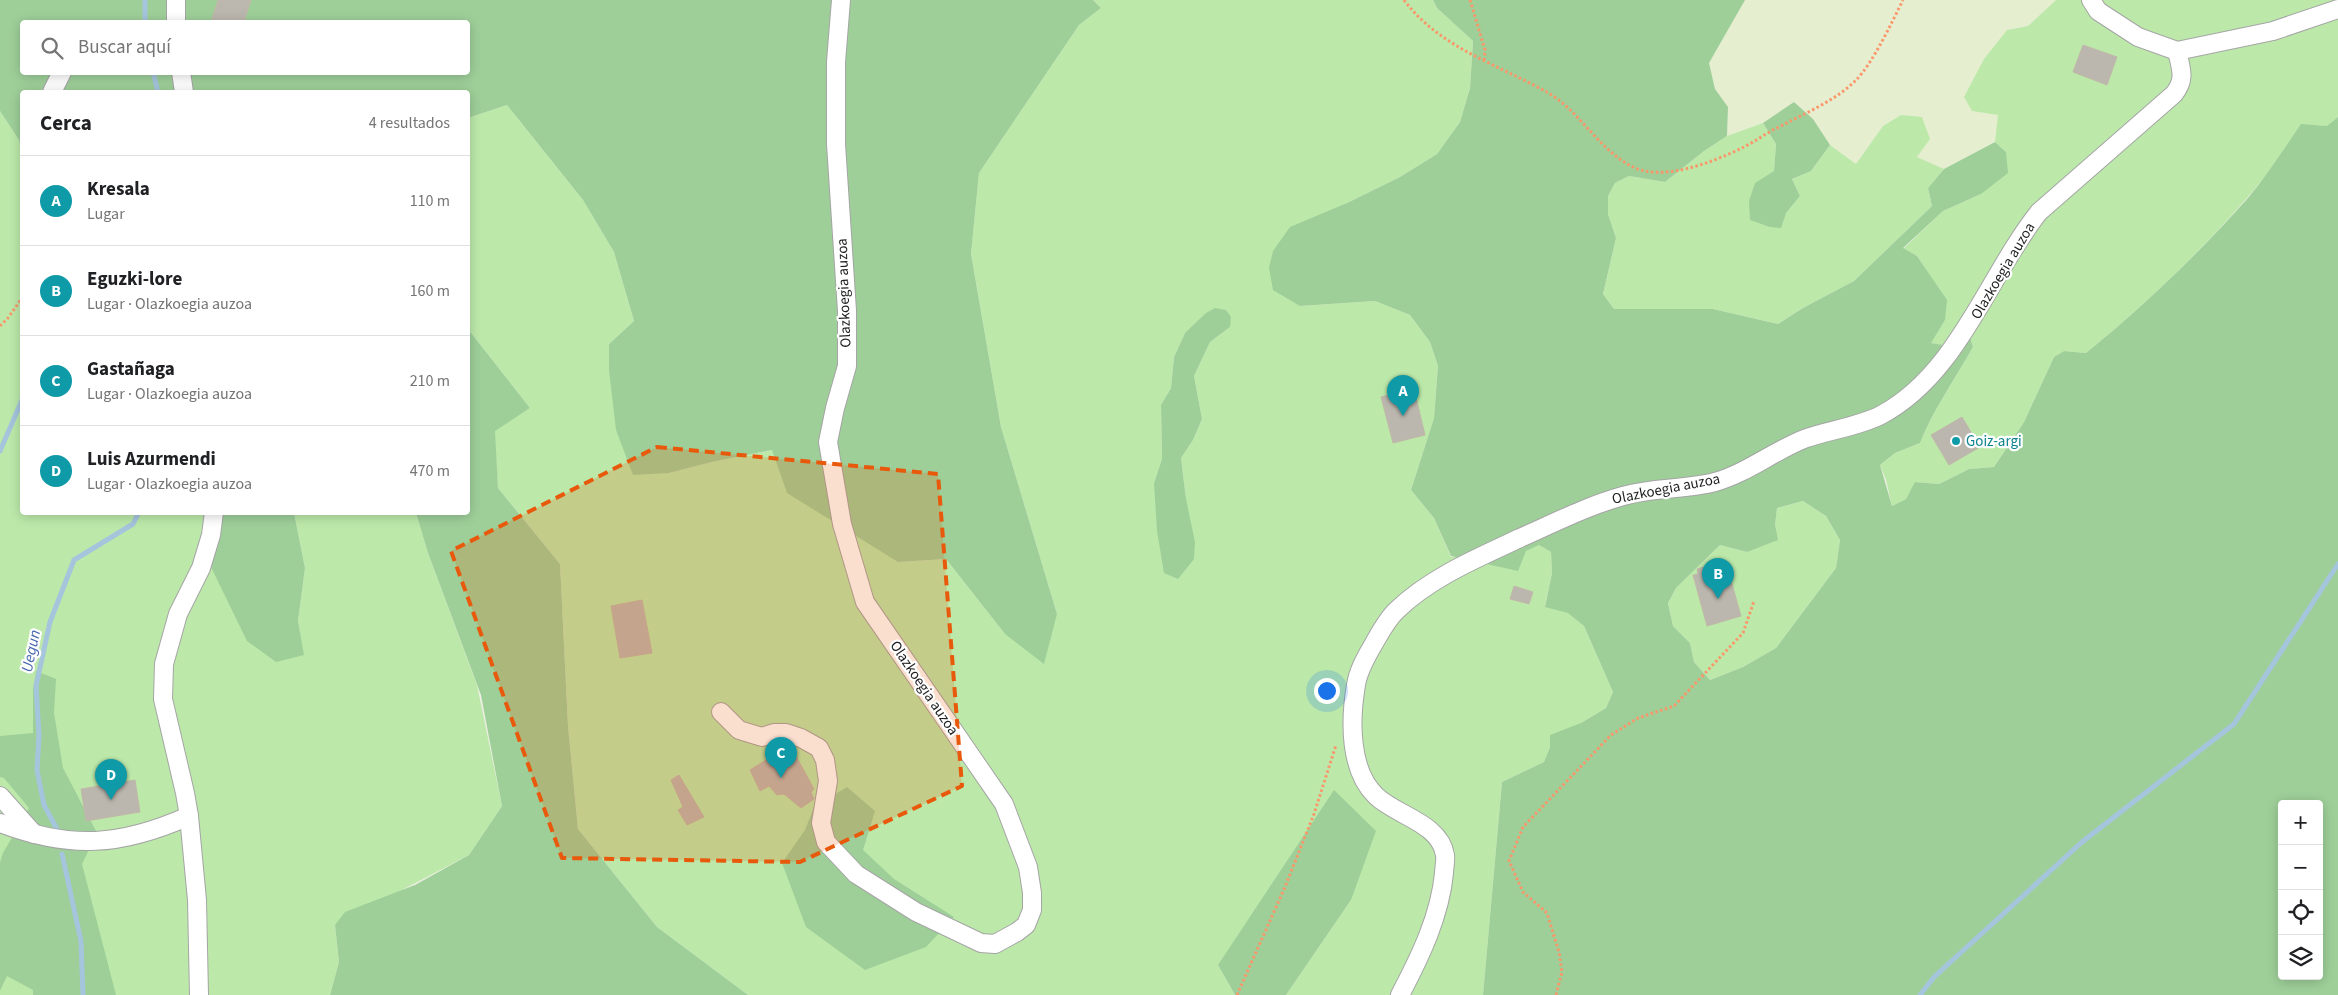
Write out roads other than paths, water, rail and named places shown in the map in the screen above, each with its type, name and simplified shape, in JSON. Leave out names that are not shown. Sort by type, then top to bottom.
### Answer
[{"type":"street","points":[[176,0],[176,20]]},
{"type":"street","name":"Olazkoegia auzoa","points":[[721,712],[739,730],[762,737],[774,733],[786,733],[801,738],[819,748],[825,760],[828,781],[821,822],[826,842],[856,874],[916,912],[981,943],[995,944],[1026,925],[1032,910],[1032,893],[1025,859],[1004,804],[865,602],[842,524],[828,442],[846,366],[847,311],[836,144],[836,62],[841,0]]},
{"type":"street","points":[[2091,0],[2098,10],[2138,37],[2177,52],[2273,31],[2338,9]]},
{"type":"street","name":"Olazkoegia auzoa","points":[[1400,995],[1418,962],[1441,898],[1445,855],[1438,839],[1428,828],[1392,808],[1376,796],[1364,782],[1358,767],[1352,730],[1356,683],[1363,664],[1395,611],[1443,576],[1592,506],[1648,490],[1699,485],[1721,480],[1803,440],[1880,415],[1887,410],[1912,392],[1928,376],[1970,325],[2021,235],[2039,212],[2174,94],[2181,85],[2182,73],[2177,52]]},
{"type":"street","points":[[53,90],[60,75]]},
{"type":"street","points":[[181,75],[184,90]]},
{"type":"street","points":[[199,995],[197,900],[189,816],[186,793],[163,699],[164,664],[178,614],[201,568],[211,536],[214,515]]},
{"type":"street","points":[[0,796],[35,834]]},
{"type":"street","points":[[0,822],[35,834],[87,842],[112,841],[159,829],[189,816]]},
{"type":"waterway","points":[[145,0],[145,20]]},
{"type":"waterway","points":[[154,75],[158,90]]},
{"type":"waterway","points":[[0,451],[20,405]]},
{"type":"waterway","name":"Uegun","points":[[57,829],[44,805],[37,770],[39,735],[36,686],[50,622],[74,560],[133,524],[138,515]]},
{"type":"waterway","points":[[1920,995],[1934,977],[2082,842],[2234,724],[2338,564]]},
{"type":"waterway","points":[[62,854],[81,941],[83,995]]},
{"type":"place","name":"Kresala","points":[[1403,416]]},
{"type":"place","name":"Goiz-argi","points":[[1956,441]]},
{"type":"place","name":"Eguzki-lore","points":[[1718,599]]},
{"type":"place","name":"Gastañaga","points":[[781,778]]},
{"type":"place","name":"Luis Azurmendi","points":[[111,800]]}]
